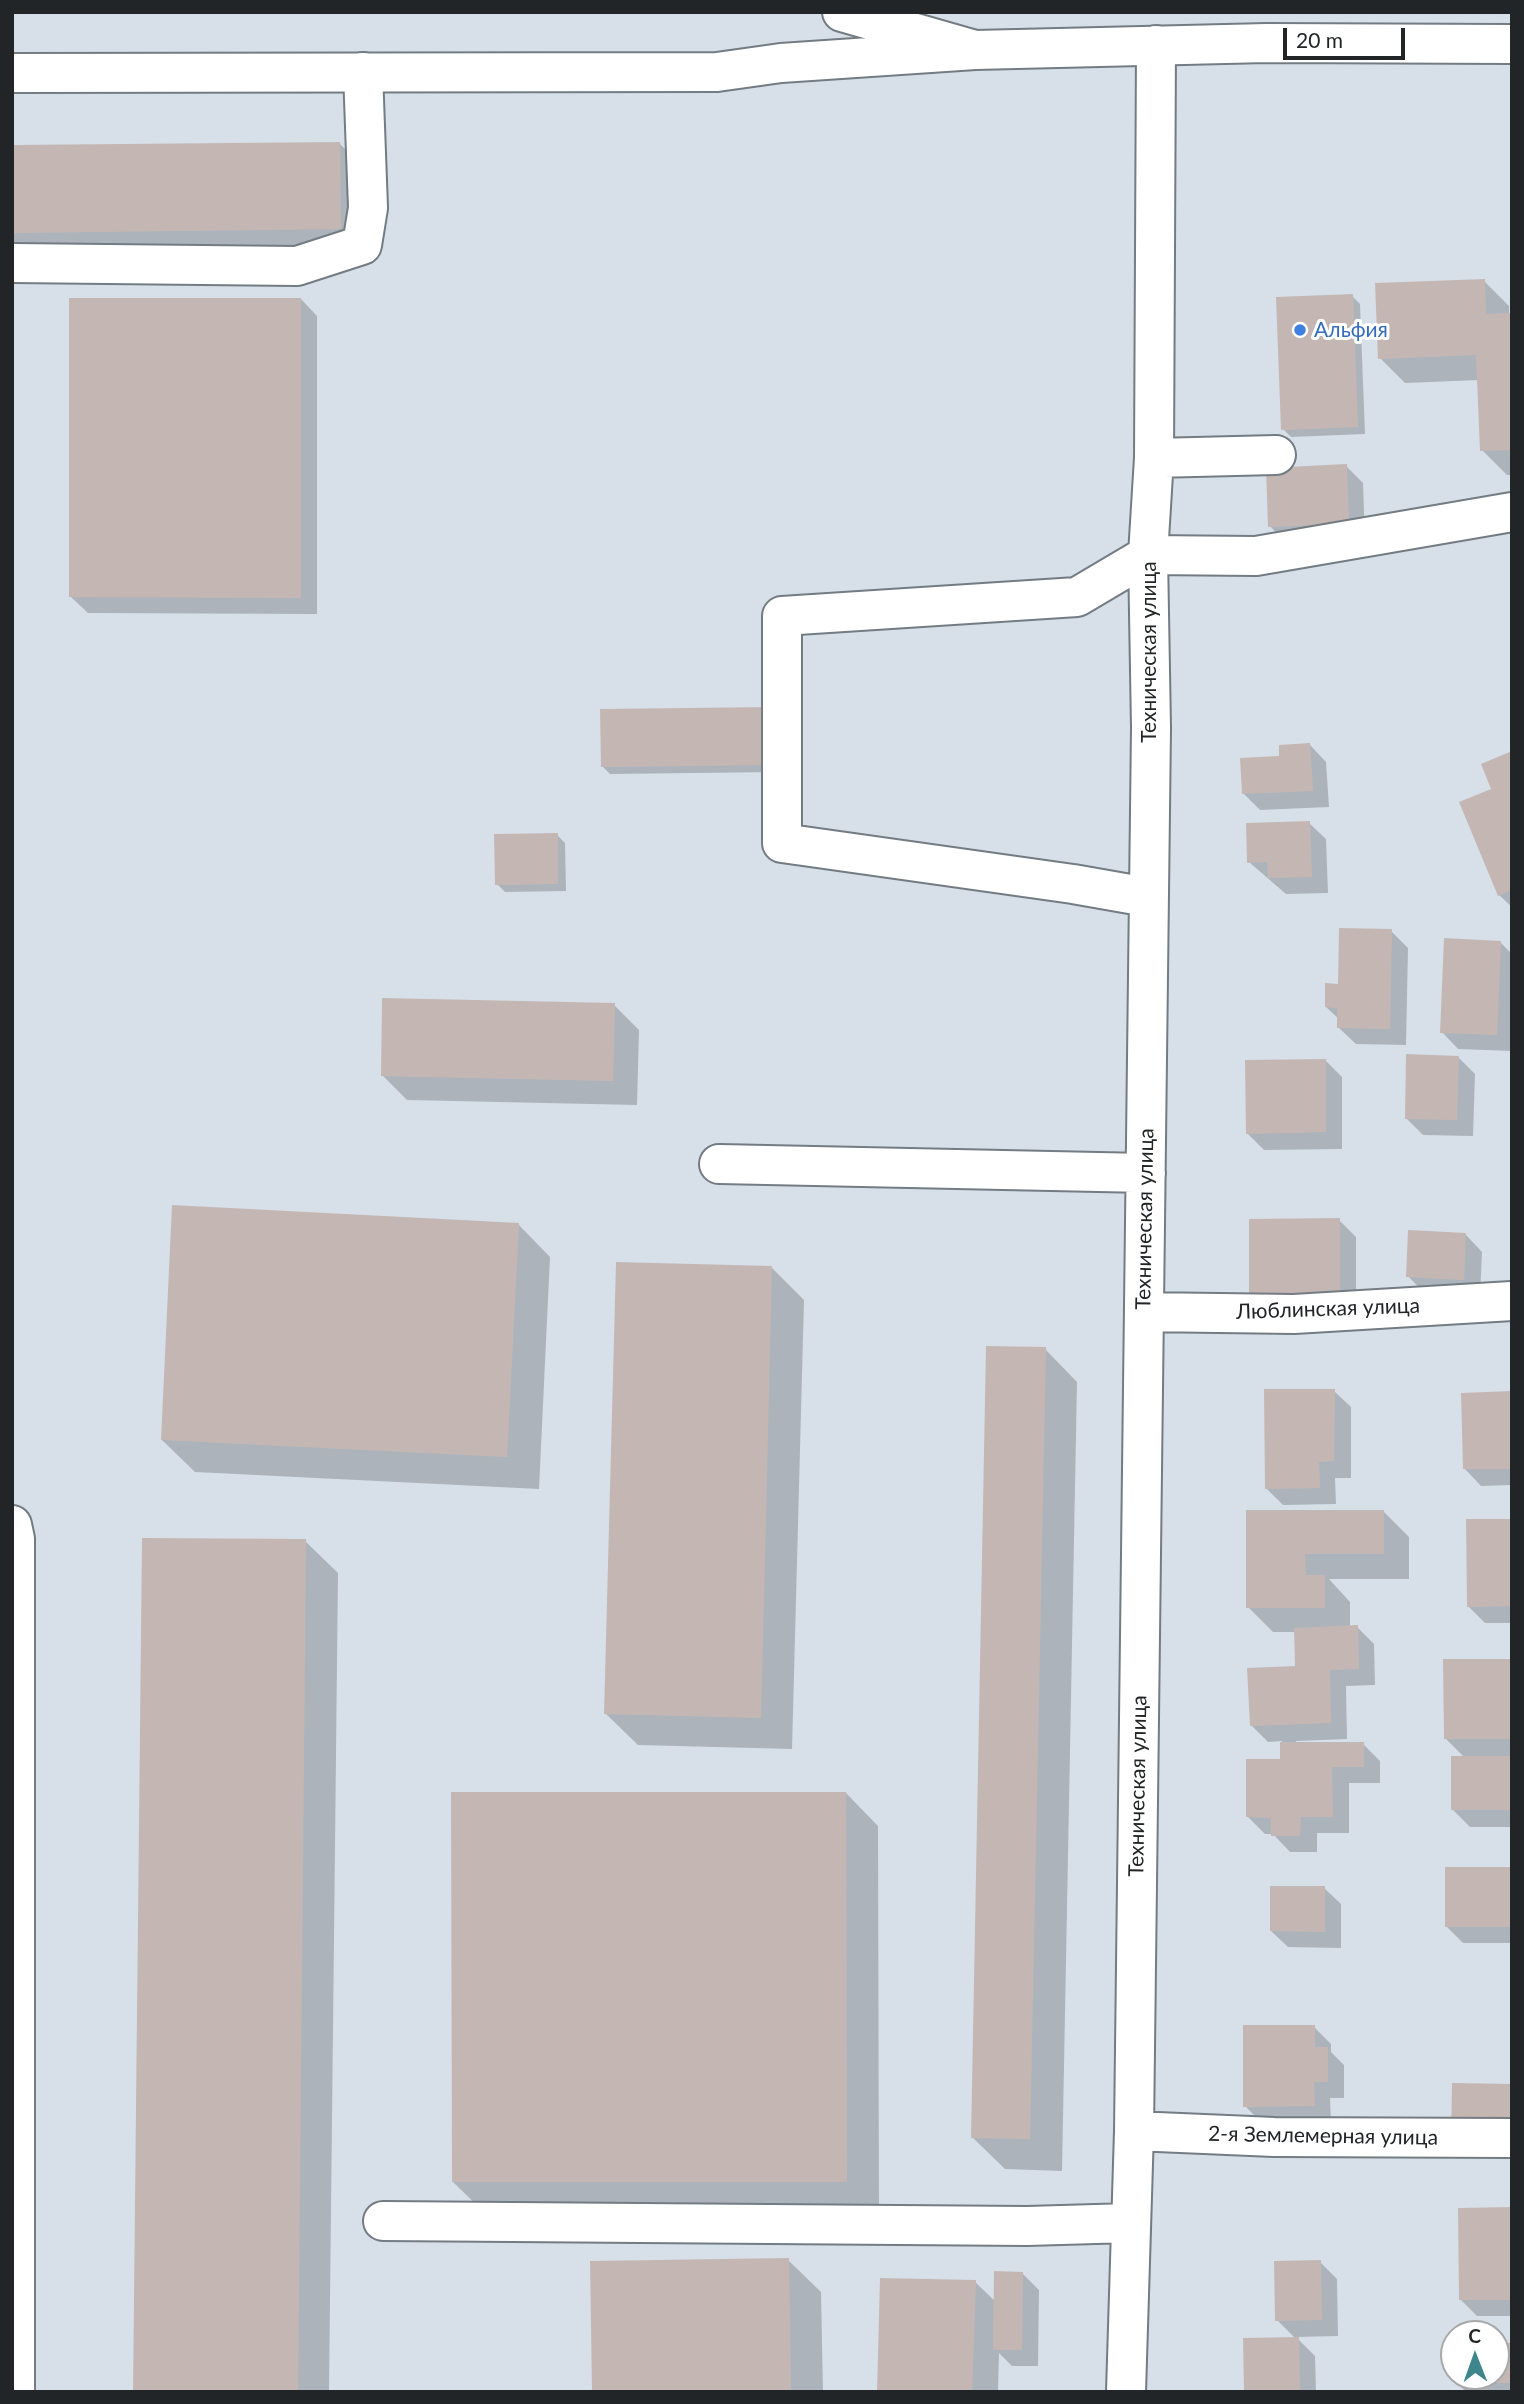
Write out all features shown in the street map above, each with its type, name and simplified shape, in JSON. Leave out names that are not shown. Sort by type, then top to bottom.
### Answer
[{"type":"street","points":[[842,12],[975,50]]},
{"type":"street","points":[[12,73],[717,72],[781,63],[975,50],[1156,45],[1512,44]]},
{"type":"street","name":"Техническая улица","points":[[1126,2392],[1134,2131],[1151,728],[1148,555],[1154,458],[1156,45]]},
{"type":"street","points":[[12,264],[297,266],[362,245],[368,208],[363,72]]},
{"type":"street","points":[[1154,458],[1276,454]]},
{"type":"street","points":[[1147,897],[782,843],[782,616],[1077,597],[1148,555],[1256,556],[1512,512]]},
{"type":"street","points":[[719,1164],[1146,1172]]},
{"type":"street","name":"Люблинская улица","points":[[1144,1311],[1294,1314],[1512,1301]]},
{"type":"street","points":[[12,1525],[15,1539],[15,2392]]},
{"type":"street","name":"2-я Землемерная улица","points":[[1134,2131],[1275,2137],[1512,2138]]},
{"type":"street","points":[[383,2221],[1013,2226],[1130,2222]]},
{"type":"building","points":[[340,142],[341,229],[12,233],[12,145]]},
{"type":"building","points":[[1485,279],[1486,314],[1512,313],[1512,450],[1480,451],[1476,355],[1378,359],[1375,283]]},
{"type":"building","points":[[1353,294],[1358,427],[1281,430],[1276,297]]},
{"type":"building","points":[[69,298],[301,298],[301,598],[69,597]]},
{"type":"building","points":[[1347,464],[1349,524],[1268,527],[1266,468]]},
{"type":"building","points":[[772,707],[772,765],[601,767],[600,709]]},
{"type":"building","points":[[1310,743],[1313,791],[1242,794],[1240,758],[1279,756],[1279,745]]},
{"type":"building","points":[[1512,751],[1512,890],[1498,896],[1459,802],[1491,789],[1481,764]]},
{"type":"building","points":[[1310,821],[1312,877],[1268,878],[1267,862],[1247,863],[1246,823]]},
{"type":"building","points":[[558,833],[558,884],[495,885],[494,834]]},
{"type":"building","points":[[1339,928],[1392,929],[1390,1029],[1337,1028],[1337,1008],[1325,1007],[1325,983],[1338,984]]},
{"type":"building","points":[[1444,938],[1501,941],[1497,1035],[1440,1033]]},
{"type":"building","points":[[382,998],[615,1003],[613,1081],[381,1076]]},
{"type":"building","points":[[1406,1054],[1459,1056],[1457,1120],[1405,1119]]},
{"type":"building","points":[[1326,1059],[1326,1132],[1246,1134],[1245,1060]]},
{"type":"building","points":[[172,1205],[519,1223],[507,1457],[161,1440]]},
{"type":"building","points":[[1340,1218],[1340,1296],[1249,1296],[1249,1219]]},
{"type":"building","points":[[1408,1230],[1466,1233],[1464,1280],[1406,1277]]},
{"type":"building","points":[[616,1262],[772,1266],[761,1718],[604,1714]]},
{"type":"building","points":[[986,1346],[1046,1347],[1030,2139],[971,2138]]},
{"type":"building","points":[[1264,1389],[1335,1389],[1334,1461],[1319,1462],[1320,1488],[1265,1489]]},
{"type":"building","points":[[1512,1391],[1512,1469],[1463,1469],[1461,1393]]},
{"type":"building","points":[[1246,1510],[1384,1510],[1384,1554],[1305,1554],[1306,1575],[1325,1575],[1325,1608],[1246,1608]]},
{"type":"building","points":[[1466,1519],[1512,1519],[1512,1606],[1467,1607]]},
{"type":"building","points":[[142,1538],[306,1539],[298,2392],[133,2392]]},
{"type":"building","points":[[1358,1625],[1359,1669],[1330,1670],[1331,1723],[1250,1726],[1247,1668],[1295,1666],[1294,1628]]},
{"type":"building","points":[[1443,1659],[1512,1659],[1512,1739],[1444,1739]]},
{"type":"building","points":[[1280,1742],[1364,1742],[1364,1767],[1332,1767],[1333,1817],[1301,1817],[1300,1836],[1271,1836],[1271,1818],[1246,1817],[1246,1759],[1280,1759]]},
{"type":"building","points":[[1451,1756],[1512,1756],[1512,1810],[1451,1810]]},
{"type":"building","points":[[451,1792],[846,1792],[847,2182],[452,2182]]},
{"type":"building","points":[[1445,1867],[1512,1867],[1512,1927],[1445,1927]]},
{"type":"building","points":[[1270,1886],[1325,1886],[1325,1932],[1270,1931]]},
{"type":"building","points":[[1243,2025],[1315,2025],[1315,2047],[1328,2047],[1328,2082],[1314,2082],[1315,2106],[1243,2107]]},
{"type":"building","points":[[1452,2083],[1512,2084],[1512,2141],[1451,2140]]},
{"type":"building","points":[[1512,2207],[1512,2300],[1459,2300],[1458,2208]]},
{"type":"building","points":[[789,2258],[791,2392],[592,2392],[590,2261]]},
{"type":"building","points":[[1321,2260],[1322,2320],[1275,2321],[1274,2261]]},
{"type":"building","points":[[994,2271],[1023,2272],[1022,2350],[993,2350]]},
{"type":"building","points":[[880,2278],[976,2280],[972,2392],[877,2392]]},
{"type":"building","points":[[1299,2337],[1300,2392],[1244,2392],[1243,2338]]},
{"type":"building","points":[[1510,2343],[1512,2343],[1510,2383]]},
{"type":"place","name":"Альфия","points":[[1300,330]]}]
